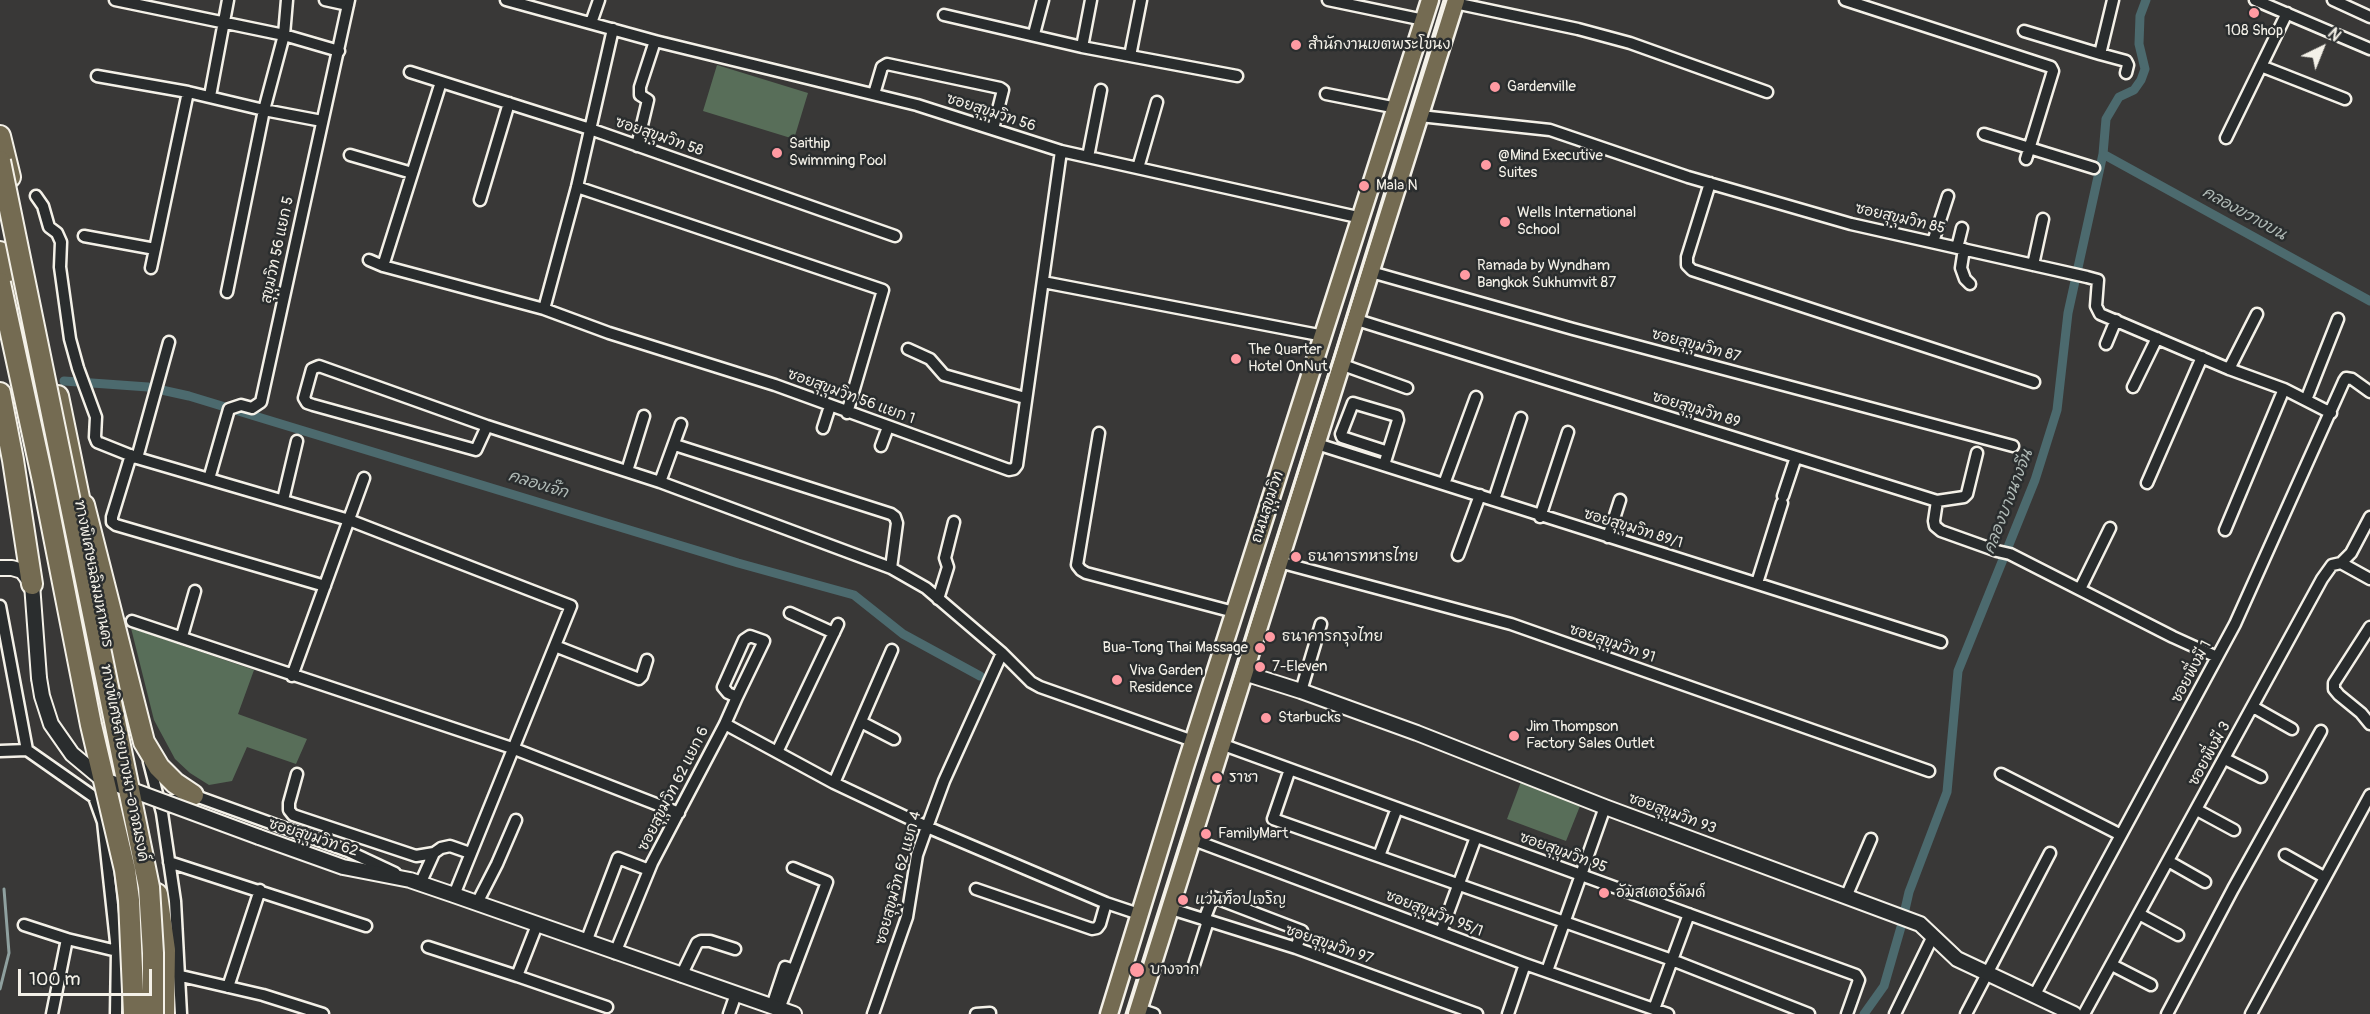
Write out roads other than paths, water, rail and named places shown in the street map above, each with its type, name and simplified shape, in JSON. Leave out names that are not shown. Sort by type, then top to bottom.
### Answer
[{"type":"highway","name":"ทางพิเศษเฉลิมมหานคร","points":[[0,136],[74,471],[156,884],[165,950],[164,1014]]},
{"type":"highway","name":"ทางพิเศษสายบางนา-อาจณรงค์","points":[[0,161],[149,887],[153,953],[153,1014]]},
{"type":"highway","name":"ทางพิเศษเฉลิมมหานคร","points":[[0,252],[64,535],[141,895],[148,1014]]},
{"type":"highway","name":"ทางพิเศษสายบางนา-อาจณรงค์","points":[[0,283],[39,459],[92,725],[125,870],[129,900],[134,1014]]},
{"type":"highway","points":[[0,393],[14,460],[32,584]]},
{"type":"highway","points":[[74,471],[90,524],[144,742],[159,768],[193,795]]},
{"type":"main road","name":"ถนนสุขุมวิท","points":[[1109,1014],[1193,741],[1430,0]]},
{"type":"main road","name":"ถนนสุขุมวิท","points":[[1143,1012],[1168,908],[1357,320],[1455,2]]},
{"type":"main road","points":[[1312,371],[1340,372]]},
{"type":"street","points":[[115,0],[167,5],[223,23],[284,35],[339,51]]},
{"type":"street","points":[[210,96],[228,0]]},
{"type":"street","points":[[227,292],[264,110],[284,35],[287,0]]},
{"type":"street","points":[[326,0],[349,2]]},
{"type":"street","name":"ซอยสุขุมวิท 56","points":[[506,0],[655,41],[917,105],[1061,151],[1362,218]]},
{"type":"street","points":[[591,23],[598,0]]},
{"type":"street","points":[[1034,34],[1043,0]]},
{"type":"street","points":[[1082,47],[1091,0]]},
{"type":"street","points":[[1130,56],[1141,0]]},
{"type":"street","points":[[1328,0],[1424,20]]},
{"type":"street","points":[[1845,0],[2051,67],[2053,71],[2026,159]]},
{"type":"street","points":[[2100,54],[2113,0]]},
{"type":"street","points":[[2255,0],[2370,49]]},
{"type":"street","points":[[2333,0],[2370,17]]},
{"type":"street","name":"สุขุมวิท 56 แยก 5","points":[[209,479],[229,408],[241,405],[252,408],[261,402],[349,2]]},
{"type":"street","points":[[1455,2],[1630,43],[1767,92]]},
{"type":"street","points":[[2226,138],[2287,13]]},
{"type":"street","points":[[944,15],[1034,34],[1082,47],[1236,76]]},
{"type":"street","points":[[544,309],[577,187],[613,29]]},
{"type":"street","points":[[2024,31],[2126,61],[2128,65],[2126,73]]},
{"type":"street","points":[[637,146],[648,100],[640,95],[640,87],[655,41]]},
{"type":"street","points":[[874,94],[882,67],[888,64],[1000,88],[1003,90],[993,129]]},
{"type":"street","points":[[2261,66],[2345,99]]},
{"type":"street","name":"ซอยสุขุมวิท 58","points":[[410,72],[590,129],[895,236]]},
{"type":"street","points":[[98,76],[210,96],[264,110],[322,121]]},
{"type":"street","points":[[383,266],[441,82]]},
{"type":"street","points":[[1088,157],[1101,90]]},
{"type":"street","points":[[151,268],[189,92]]},
{"type":"street","points":[[1326,94],[1397,108]]},
{"type":"street","points":[[1138,168],[1156,102]]},
{"type":"street","points":[[480,200],[509,104]]},
{"type":"street","name":"ซอยสุขุมวิท 85","points":[[1420,116],[1550,130],[1710,183],[1851,224],[2097,280],[2097,310],[2116,321],[2229,369],[2284,389],[2331,413]]},
{"type":"street","points":[[1984,134],[2094,168]]},
{"type":"street","name":"ซอยสุขุมวิท 56 แยก 1","points":[[369,260],[383,266],[544,309],[609,333],[775,385],[1010,470],[1017,465],[1061,151]]},
{"type":"street","points":[[350,155],[412,173]]},
{"type":"street","points":[[1710,183],[1687,257],[1687,265],[1692,270],[2034,382]]},
{"type":"street","points":[[577,187],[883,291],[848,413]]},
{"type":"street","points":[[36,196],[44,206],[49,226],[57,233],[61,242],[60,267],[70,339],[96,417],[95,437],[104,446],[134,457],[349,520],[571,606],[454,894]]},
{"type":"street","points":[[1933,242],[1948,196]]},
{"type":"street","points":[[2033,264],[2043,219]]},
{"type":"street","points":[[1962,228],[1961,268],[1965,279],[1970,284]]},
{"type":"street","points":[[84,236],[155,249]]},
{"type":"street","name":"ซอยสุขุมวิท 87","points":[[1371,272],[1573,329],[2013,446]]},
{"type":"street","points":[[1043,282],[1323,336]]},
{"type":"street","points":[[2229,369],[2257,314]]},
{"type":"street","points":[[2306,400],[2338,319]]},
{"type":"street","name":"ซอยสุขุมวิท 89","points":[[1357,320],[1937,501]]},
{"type":"street","points":[[2106,344],[2116,321]]},
{"type":"street","points":[[2133,387],[2157,338]]},
{"type":"street","points":[[169,342],[154,401],[112,522],[325,586]]},
{"type":"street","points":[[908,349],[930,359],[944,375],[1025,398]]},
{"type":"street","points":[[2147,483],[2202,357]]},
{"type":"street","points":[[487,426],[476,450],[313,405],[307,403],[304,398],[312,369],[319,366],[487,426],[660,482],[891,568],[926,588],[1002,653],[1031,682],[1193,741]]},
{"type":"street","points":[[1340,372],[1407,388]]},
{"type":"street","name":"ซอยพึ่งมี 1","points":[[2034,996],[2235,624],[2346,378],[2370,392]]},
{"type":"street","points":[[2225,530],[2284,389]]},
{"type":"street","points":[[1444,484],[1476,397]]},
{"type":"street","points":[[1384,465],[1398,420],[1397,416],[1353,403],[1341,434],[1342,437],[1388,452]]},
{"type":"street","points":[[823,428],[830,406]]},
{"type":"street","points":[[627,471],[644,416]]},
{"type":"street","points":[[1494,500],[1521,418]]},
{"type":"street","points":[[660,482],[681,424]]},
{"type":"street","points":[[881,446],[888,427]]},
{"type":"street","points":[[1540,516],[1568,432]]},
{"type":"street","points":[[1099,433],[1077,565],[1081,570],[1234,612]]},
{"type":"street","points":[[283,500],[297,441]]},
{"type":"street","name":"ซอยสุขุมวิท 89/1","points":[[1317,444],[1941,642]]},
{"type":"street","points":[[675,445],[891,514],[896,517],[897,523],[891,568]]},
{"type":"street","points":[[1977,453],[1966,494],[1964,497],[1937,501],[1935,526],[1941,531],[2010,554],[2217,657]]},
{"type":"street","points":[[1757,583],[1796,456]]},
{"type":"street","points":[[292,676],[364,478]]},
{"type":"street","points":[[1458,555],[1480,495]]},
{"type":"street","points":[[1608,537],[1620,500]]},
{"type":"street","name":"ซอยพึ่งมี 3","points":[[2084,1014],[2329,568],[2341,563],[2351,553],[2370,517]]},
{"type":"street","points":[[938,599],[948,567],[945,558],[954,522]]},
{"type":"street","points":[[2080,590],[2110,528]]},
{"type":"street","name":"ซอยสุขุมวิท 91","points":[[1279,562],[1511,624],[1929,771]]},
{"type":"street","points":[[2341,563],[2370,579]]},
{"type":"street","points":[[0,568],[22,571],[32,584]]},
{"type":"street","name":"ซอยสุขุมวิท 62","points":[[32,584],[39,678],[51,724],[72,754],[102,779],[343,867],[415,882],[454,894],[794,1014]]},
{"type":"street","points":[[182,636],[195,591]]},
{"type":"street","points":[[0,606],[27,750]]},
{"type":"street","points":[[777,752],[836,629],[790,612]]},
{"type":"street","points":[[132,621],[512,748],[679,813]]},
{"type":"street","points":[[1301,691],[1321,624]]},
{"type":"street","points":[[2370,627],[2334,683],[2334,689],[2361,712],[2370,724]]},
{"type":"street","name":"ซอยสุขุมวิท 62 แยก 6","points":[[615,952],[649,870],[725,724],[764,641],[750,636],[744,640],[723,687],[728,693],[737,697]]},
{"type":"street","points":[[555,646],[639,679],[647,660]]},
{"type":"street","points":[[834,783],[892,650]]},
{"type":"street","name":"ซอยสุขุมวิท 62 แยก 4","points":[[873,1014],[907,917],[917,855],[927,827],[944,781],[1002,653]]},
{"type":"street","name":"ซอยสุขุมวิท 93","points":[[1244,673],[1301,691],[1438,741],[1605,807],[1920,924],[1957,959],[2034,996],[2050,1009],[2074,1014]]},
{"type":"street","points":[[2253,707],[2292,729]]},
{"type":"street","points":[[861,722],[894,739]]},
{"type":"street","points":[[725,724],[834,783],[927,827],[1106,903],[1139,914]]},
{"type":"street","points":[[2167,1014],[2321,731]]},
{"type":"street","points":[[144,742],[162,813],[175,901],[181,976],[181,1014]]},
{"type":"street","name":"ซอยสุขุมวิท 95","points":[[1221,744],[1856,975],[1859,980],[1847,1014]]},
{"type":"street","points":[[0,751],[27,750],[94,797],[103,822],[117,951],[116,1014]]},
{"type":"street","points":[[2225,759],[2261,777]]},
{"type":"street","points":[[1290,769],[1273,819],[1564,921],[1809,1014]]},
{"type":"street","points":[[297,774],[289,803],[289,810],[293,815],[406,854],[416,856],[434,853]]},
{"type":"street","points":[[2001,774],[2121,835]]},
{"type":"street","points":[[162,813],[174,800],[193,795],[348,851],[415,882],[434,853],[441,848],[450,846],[470,853]]},
{"type":"street","points":[[2251,1014],[2370,795]]},
{"type":"street","points":[[1547,970],[1605,807]]},
{"type":"street","points":[[1379,856],[1397,808]]},
{"type":"street","points":[[2197,810],[2234,830]]},
{"type":"street","points":[[477,903],[516,820]]},
{"type":"street","points":[[1441,932],[1476,837]]},
{"type":"street","name":"ซอยสุขุมวิท 95/1","points":[[1191,838],[1525,964],[1668,1014]]},
{"type":"street","points":[[1846,897],[1871,839]]},
{"type":"street","points":[[1966,1014],[2050,853]]},
{"type":"street","points":[[2285,855],[2324,877]]},
{"type":"street","points":[[586,942],[618,858],[649,870]]},
{"type":"street","points":[[2168,861],[2205,882]]},
{"type":"street","points":[[169,862],[366,926]]},
{"type":"street","points":[[776,1007],[794,970],[826,882],[794,868]]},
{"type":"street","points":[[976,889],[1092,929],[1097,928],[1100,924],[1106,903]]},
{"type":"street","points":[[228,987],[260,890]]},
{"type":"street","points":[[1193,968],[1213,897],[1302,931],[1296,948]]},
{"type":"street","name":"ซอยสุขุมวิท 97","points":[[1168,908],[1296,948],[1477,1014]]},
{"type":"street","points":[[1654,1009],[1689,914]]},
{"type":"street","points":[[2139,914],[2178,935]]},
{"type":"street","points":[[24,925],[67,939],[117,951]]},
{"type":"street","points":[[517,976],[537,925]]},
{"type":"street","points":[[1895,1014],[1933,936]]},
{"type":"street","points":[[52,1014],[67,939]]},
{"type":"street","points":[[681,976],[697,943],[710,941],[735,949]]},
{"type":"street","points":[[428,946],[607,1008]]},
{"type":"street","points":[[1509,1014],[1525,964]]},
{"type":"street","points":[[2112,964],[2151,985]]},
{"type":"street","points":[[181,976],[263,995],[323,1014]]},
{"type":"street","points":[[729,1014],[736,994]]},
{"type":"street","points":[[976,1014],[990,1013]]},
{"type":"waterway","name":"คลองบางนางจีน","points":[[1864,1014],[1884,986],[1909,892],[1947,792],[1958,671],[2035,480],[2057,410],[2068,313],[2103,154],[2106,119],[2119,97],[2134,90],[2145,69],[2139,44],[2140,16],[2146,0]]},
{"type":"waterway","name":"คลองขวางบน","points":[[2103,154],[2370,301]]},
{"type":"waterway","name":"คลองเจ๊ก","points":[[64,381],[148,387],[189,396],[738,563],[854,595],[903,634],[980,676]]},
{"type":"waterway","points":[[0,989],[9,953],[4,889]]},
{"type":"railway","points":[[1126,1014],[1334,357],[1444,0]]},
{"type":"place","name":"108 Shop","points":[[2254,13]]},
{"type":"place","name":"สำนักงานเขตพระโขนง","points":[[1296,45]]},
{"type":"place","name":"Gardenville","points":[[1495,87]]},
{"type":"place","name":"Saithip Swimming Pool","points":[[777,153]]},
{"type":"place","name":"@Mind Executive Suites","points":[[1486,165]]},
{"type":"place","name":"Mala N","points":[[1364,186]]},
{"type":"place","name":"Wells International School","points":[[1505,222]]},
{"type":"place","name":"Ramada by Wyndham Bangkok Sukhumvit 87","points":[[1465,275]]},
{"type":"place","name":"The Quarter Hotel OnNut","points":[[1236,359]]},
{"type":"place","name":"ธนาคารทหารไทย","points":[[1296,557]]},
{"type":"place","name":"ธนาคารกรุงไทย","points":[[1270,637]]},
{"type":"place","name":"Bua-Tong Thai Massage","points":[[1260,648]]},
{"type":"place","name":"7-Eleven","points":[[1260,667]]},
{"type":"place","name":"Viva Garden Residence","points":[[1117,680]]},
{"type":"place","name":"Starbucks","points":[[1266,718]]},
{"type":"place","name":"Jim Thompson Factory Sales Outlet","points":[[1514,736]]},
{"type":"place","name":"ราชา","points":[[1217,778]]},
{"type":"place","name":"FamilyMart","points":[[1206,834]]},
{"type":"place","name":"อัมสเตอร์ดัมด์","points":[[1604,893]]},
{"type":"place","name":"แว่นท็อปเจริญ","points":[[1183,900]]},
{"type":"place","name":"บางจาก","points":[[1137,970]]}]
